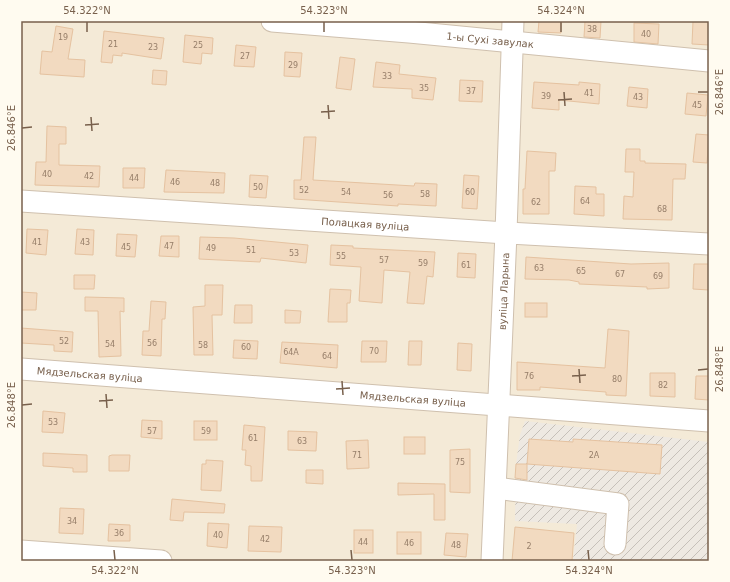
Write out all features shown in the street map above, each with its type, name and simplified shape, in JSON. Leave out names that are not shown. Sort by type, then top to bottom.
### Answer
[{"type":"street","name":"1-ы Сухі завулак","points":[[272,21],[408,32],[709,62]]},
{"type":"street","name":"вуліца Ларына","points":[[492,561],[506,233],[511,42],[513,21]]},
{"type":"street","name":"Полацкая вуліца","points":[[21,201],[506,233],[709,244]]},
{"type":"street","name":"Мядзельская вуліца","points":[[21,369],[709,421]]},
{"type":"street","points":[[496,488],[618,504],[615,544]]},
{"type":"street","points":[[21,551],[161,561]]},
{"type":"shaded area","points":[[21,21],[709,21],[709,561],[21,561]]},
{"type":"shaded area","points":[[525,421],[709,442],[709,561],[573,561],[577,524],[515,521],[516,464],[520,435]]},
{"type":"building","points":[[539,21],[561,21],[561,33],[538,32]]},
{"type":"building","points":[[585,21],[601,21],[600,38],[584,37]]},
{"type":"building","points":[[693,21],[709,21],[709,45],[692,44]]},
{"type":"building","points":[[634,23],[659,24],[658,44],[634,42]]},
{"type":"building","points":[[56,26],[73,29],[68,59],[85,60],[84,77],[40,74],[42,51],[52,52]]},
{"type":"building","points":[[104,31],[164,38],[161,59],[122,53],[122,56],[113,55],[112,63],[101,62]]},
{"type":"building","points":[[185,35],[213,38],[212,54],[202,53],[201,64],[183,62]]},
{"type":"building","points":[[236,45],[256,47],[254,67],[234,66]]},
{"type":"building","points":[[285,52],[302,53],[300,77],[284,76]]},
{"type":"building","points":[[340,57],[355,59],[351,90],[336,88]]},
{"type":"building","points":[[376,62],[400,65],[399,74],[436,78],[433,100],[412,98],[412,89],[373,87]]},
{"type":"building","points":[[153,70],[167,71],[166,85],[152,84]]},
{"type":"building","points":[[460,80],[483,81],[482,102],[459,101]]},
{"type":"building","points":[[534,82],[579,85],[579,82],[600,84],[599,104],[559,100],[559,110],[532,108]]},
{"type":"building","points":[[629,87],[648,89],[647,108],[627,106]]},
{"type":"building","points":[[687,93],[708,95],[706,116],[685,114]]},
{"type":"building","points":[[47,126],[66,127],[66,144],[59,144],[59,165],[100,166],[99,187],[35,185],[36,162],[46,162]]},
{"type":"building","points":[[696,134],[709,135],[707,163],[693,162]]},
{"type":"building","points":[[304,137],[316,137],[313,180],[414,186],[415,183],[437,184],[436,206],[398,204],[398,206],[294,199],[294,180],[301,180]]},
{"type":"building","points":[[626,149],[640,149],[640,161],[645,161],[645,163],[686,164],[685,179],[673,179],[672,220],[623,219],[624,196],[633,197],[634,172],[625,172]]},
{"type":"building","points":[[527,151],[556,153],[555,171],[549,171],[549,214],[523,214],[523,189],[525,189]]},
{"type":"building","points":[[123,168],[145,168],[144,188],[123,188]]},
{"type":"building","points":[[166,170],[225,173],[224,193],[164,192]]},
{"type":"building","points":[[250,175],[268,176],[266,198],[249,197]]},
{"type":"building","points":[[464,175],[479,176],[477,209],[462,208]]},
{"type":"building","points":[[575,186],[596,187],[596,194],[604,194],[604,216],[574,214]]},
{"type":"building","points":[[27,229],[48,230],[46,255],[26,253]]},
{"type":"building","points":[[77,229],[94,230],[93,255],[75,254]]},
{"type":"building","points":[[117,234],[137,235],[135,257],[116,256]]},
{"type":"building","points":[[161,236],[179,236],[179,257],[159,256]]},
{"type":"building","points":[[200,237],[234,238],[308,245],[306,263],[261,258],[260,262],[199,259]]},
{"type":"building","points":[[331,245],[353,246],[353,248],[435,252],[433,277],[427,276],[424,304],[407,303],[410,272],[384,270],[382,303],[359,301],[361,267],[330,265]]},
{"type":"building","points":[[458,253],[476,254],[475,278],[457,277]]},
{"type":"building","points":[[526,257],[631,264],[669,263],[669,288],[647,289],[647,287],[579,284],[579,282],[569,280],[525,279]]},
{"type":"building","points":[[694,264],[709,264],[709,290],[693,289]]},
{"type":"building","points":[[74,275],[95,275],[94,289],[74,289]]},
{"type":"building","points":[[205,285],[223,285],[222,315],[212,315],[213,355],[194,355],[193,307],[205,306]]},
{"type":"building","points":[[330,289],[351,290],[350,303],[347,303],[347,322],[328,322]]},
{"type":"building","points":[[21,292],[37,293],[36,310],[21,310]]},
{"type":"building","points":[[85,297],[124,298],[124,312],[120,311],[121,356],[99,357],[98,311],[85,311]]},
{"type":"building","points":[[151,301],[166,302],[165,319],[162,319],[161,356],[142,355],[143,331],[149,331]]},
{"type":"building","points":[[525,303],[547,303],[547,317],[525,317]]},
{"type":"building","points":[[235,305],[252,305],[252,323],[234,323]]},
{"type":"building","points":[[285,310],[301,311],[300,323],[285,323]]},
{"type":"building","points":[[21,328],[73,332],[72,352],[54,351],[54,345],[21,343]]},
{"type":"building","points":[[608,329],[629,331],[626,396],[606,395],[606,392],[540,387],[540,390],[517,390],[517,362],[605,368]]},
{"type":"building","points":[[234,340],[258,341],[257,359],[233,358]]},
{"type":"building","points":[[362,341],[387,341],[386,362],[361,362]]},
{"type":"building","points":[[409,341],[422,341],[421,365],[408,365]]},
{"type":"building","points":[[282,342],[338,345],[337,368],[280,363]]},
{"type":"building","points":[[458,343],[472,344],[471,371],[457,370]]},
{"type":"building","points":[[650,373],[675,373],[675,397],[650,396]]},
{"type":"building","points":[[696,376],[709,376],[709,400],[695,399]]},
{"type":"building","points":[[43,411],[65,413],[63,433],[42,432]]},
{"type":"building","points":[[142,420],[162,421],[162,439],[141,437]]},
{"type":"building","points":[[194,421],[217,421],[217,440],[194,440]]},
{"type":"building","points":[[244,425],[265,427],[262,481],[251,481],[251,466],[245,465],[246,450],[242,450]]},
{"type":"building","points":[[288,431],[317,432],[316,451],[288,450]]},
{"type":"building","points":[[404,437],[425,437],[425,454],[404,454]]},
{"type":"building","points":[[529,439],[573,442],[573,439],[662,445],[660,474],[527,464]]},
{"type":"building","points":[[368,440],[369,468],[347,469],[346,441]]},
{"type":"building","points":[[470,449],[470,493],[450,492],[450,450]]},
{"type":"building","points":[[43,453],[87,455],[87,472],[73,472],[73,468],[43,466]]},
{"type":"building","points":[[130,455],[129,471],[109,471],[109,456]]},
{"type":"building","points":[[206,460],[223,461],[221,491],[201,490],[202,464],[206,464]]},
{"type":"building","points":[[516,464],[527,464],[527,480],[515,478]]},
{"type":"building","points":[[306,470],[323,470],[323,484],[306,483]]},
{"type":"building","points":[[398,483],[445,484],[445,520],[434,520],[434,494],[398,495]]},
{"type":"building","points":[[172,499],[225,504],[224,513],[184,512],[183,521],[170,520]]},
{"type":"building","points":[[60,508],[84,509],[83,534],[59,533]]},
{"type":"building","points":[[208,523],[229,524],[227,548],[207,546]]},
{"type":"building","points":[[109,524],[130,525],[130,541],[108,541]]},
{"type":"building","points":[[249,526],[282,527],[281,552],[248,551]]},
{"type":"building","points":[[515,527],[574,533],[572,561],[512,561]]},
{"type":"building","points":[[354,530],[373,530],[373,553],[354,553]]},
{"type":"building","points":[[397,532],[421,532],[421,554],[397,554]]},
{"type":"building","points":[[446,533],[468,534],[466,557],[444,555]]}]
